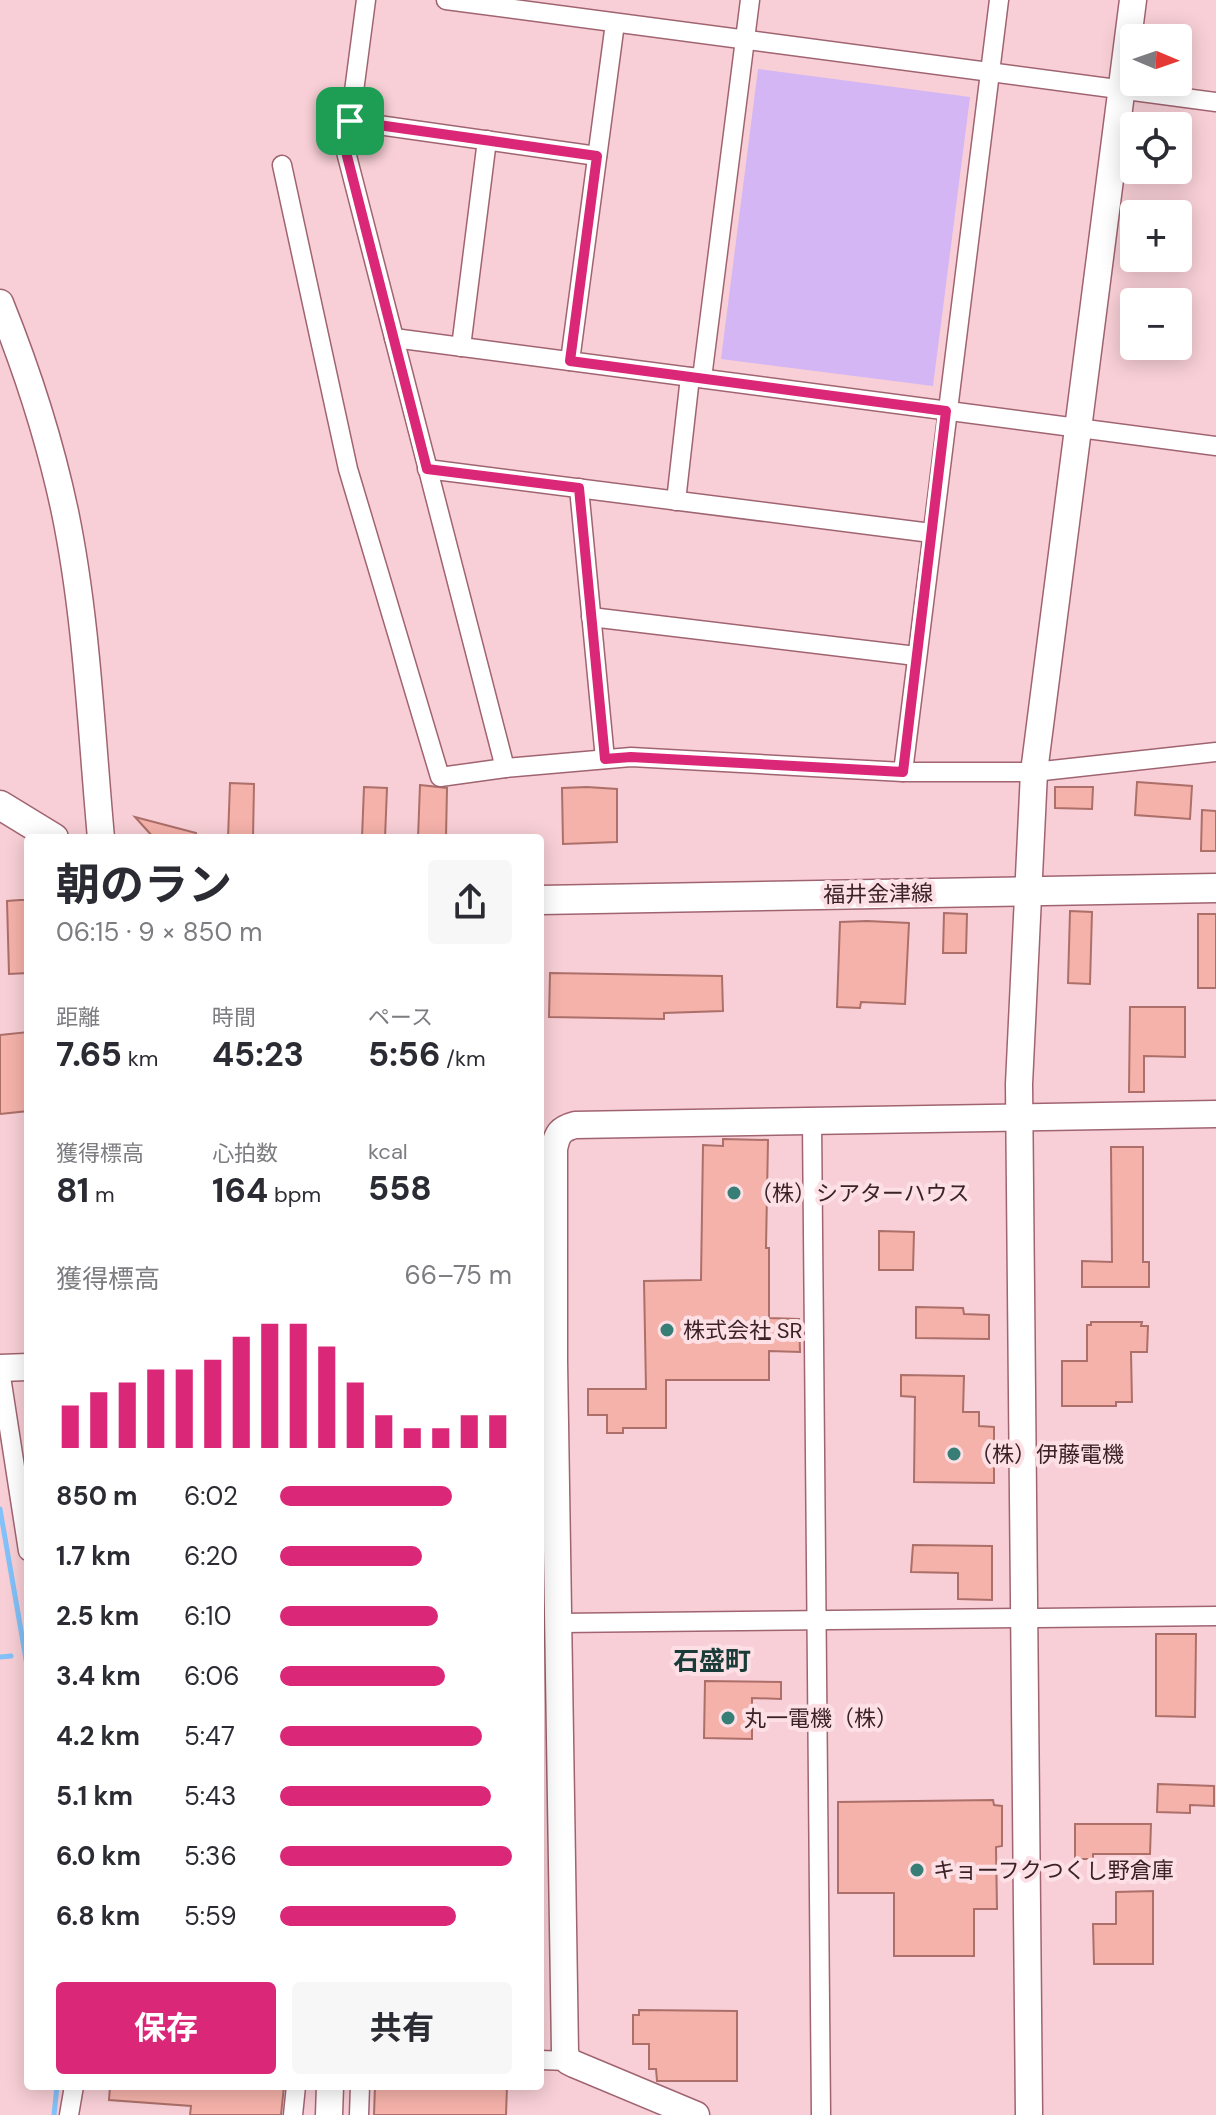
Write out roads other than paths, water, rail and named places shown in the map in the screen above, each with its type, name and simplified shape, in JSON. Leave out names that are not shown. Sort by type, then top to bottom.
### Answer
[{"type":"main road","points":[[0,805],[47,834]]},
{"type":"main road","name":"福井金津線","points":[[544,900],[1216,888]]},
{"type":"street","points":[[366,0],[346,152],[505,768]]},
{"type":"street","points":[[446,0],[1120,90]]},
{"type":"street","points":[[676,501],[750,0]]},
{"type":"street","points":[[903,772],[999,0]]},
{"type":"street","points":[[1130,24],[1133,0]]},
{"type":"street","points":[[570,361],[615,23]]},
{"type":"street","points":[[1029,2115],[1019,1118],[1027,892],[1034,772],[1120,96]]},
{"type":"street","points":[[1168,96],[1216,102]]},
{"type":"street","points":[[350,121],[597,156]]},
{"type":"street","points":[[461,347],[487,140]]},
{"type":"street","points":[[282,165],[348,469],[440,777],[631,757],[903,772],[1034,772],[1216,752]]},
{"type":"street","points":[[0,303],[32,393],[65,512],[84,633],[101,834]]},
{"type":"street","points":[[394,338],[1216,446]]},
{"type":"street","points":[[427,469],[931,533]]},
{"type":"street","points":[[579,488],[605,759]]},
{"type":"street","points":[[591,617],[916,656]]},
{"type":"street","points":[[568,2061],[565,2052],[560,1623],[547,1361],[554,1149],[557,1136],[563,1128],[575,1125],[1216,1114]]},
{"type":"street","points":[[812,1121],[821,2115]]},
{"type":"street","points":[[24,1367],[0,1369],[24,1525]]},
{"type":"street","points":[[560,1623],[1216,1616]]},
{"type":"street","points":[[544,2060],[568,2061],[696,2115]]},
{"type":"street","points":[[69,2115],[73,2090]]},
{"type":"street","points":[[293,2115],[296,2090]]},
{"type":"street","points":[[329,2115],[330,2090]]},
{"type":"street","points":[[359,2115],[360,2090]]},
{"type":"waterway","points":[[0,1509],[24,1648]]},
{"type":"waterway","points":[[0,1657],[11,1656]]},
{"type":"waterway","points":[[54,2115],[57,2090]]},
{"type":"place","name":"（株）シアターハウス","points":[[734,1193]]},
{"type":"place","name":"株式会社 SR","points":[[667,1330]]},
{"type":"place","name":"（株）伊藤電機","points":[[954,1454]]},
{"type":"place","name":"丸一電機（株）","points":[[728,1718]]},
{"type":"place","name":"キョーフクつくし野倉庫","points":[[917,1870]]},
{"type":"district","name":"石盛町","points":[[712,1661]]}]
